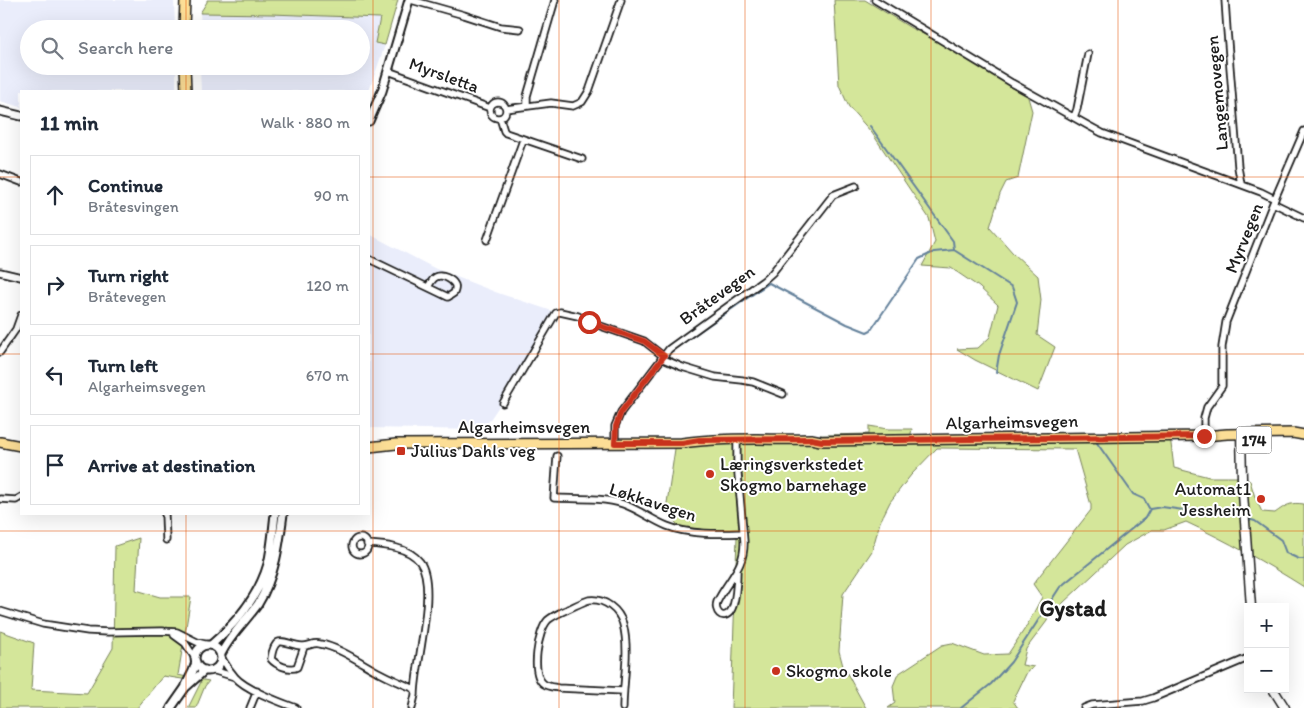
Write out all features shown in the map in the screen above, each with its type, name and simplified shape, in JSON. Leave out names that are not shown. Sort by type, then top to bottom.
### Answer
[{"type":"main road","points":[[184,0],[184,20]]},
{"type":"main road","points":[[185,75],[186,90]]},
{"type":"main road","name":"Algarheimsvegen","points":[[370,447],[396,444],[615,443],[791,445],[812,444],[822,441],[1204,436],[1222,434],[1241,437],[1304,435]]},
{"type":"main road","points":[[1241,437],[1242,481],[1251,603]]},
{"type":"main road","name":"Algarheimsvegen","points":[[370,441],[396,444]]},
{"type":"main road","points":[[0,442],[20,446]]},
{"type":"main road","points":[[1276,693],[1285,708]]},
{"type":"street","points":[[370,119],[379,99],[410,0],[464,15],[500,28],[520,29]]},
{"type":"street","points":[[527,106],[527,96],[555,0]]},
{"type":"street","points":[[506,109],[551,103],[573,106],[582,102],[590,91],[621,0]]},
{"type":"street","name":"Myrvegen","points":[[875,0],[1012,83],[1102,133],[1241,184],[1261,192],[1274,201],[1226,322],[1222,347],[1222,386],[1207,407],[1204,418],[1204,436]]},
{"type":"street","name":"Langemovegen","points":[[1225,0],[1226,30],[1241,184]]},
{"type":"street","points":[[1074,117],[1088,54]]},
{"type":"street","name":"Myrsletta","points":[[388,71],[490,108]]},
{"type":"street","points":[[498,102],[503,104],[506,109],[504,116],[500,118],[495,118],[490,112],[493,104],[498,102]]},
{"type":"street","points":[[0,111],[20,116]]},
{"type":"street","points":[[500,118],[504,131],[524,140],[582,159]]},
{"type":"street","points":[[1304,131],[1274,201],[1304,218]]},
{"type":"street","points":[[487,240],[524,140]]},
{"type":"street","points":[[0,174],[20,182]]},
{"type":"street","name":"Bråtevegen","points":[[615,443],[616,426],[621,412],[674,344],[763,281],[772,273],[833,195],[856,186]]},
{"type":"street","points":[[370,258],[448,297],[454,293],[455,287],[454,283],[439,276],[435,277],[428,287]]},
{"type":"street","points":[[0,272],[20,277]]},
{"type":"street","points":[[503,402],[556,313],[560,312],[578,316],[589,322],[644,341],[662,357],[682,367],[715,377],[753,382],[783,394]]},
{"type":"street","points":[[0,352],[16,328],[20,318]]},
{"type":"street","points":[[737,443],[744,554],[737,571],[737,588],[731,609],[727,614],[723,615],[718,613],[715,606],[732,576],[737,571]]},
{"type":"street","name":"Løkkavegen","points":[[557,456],[554,498],[602,500],[623,504],[667,526],[686,531],[743,533]]},
{"type":"street","points":[[0,499],[16,500],[20,498]]},
{"type":"street","points":[[165,515],[166,540]]},
{"type":"street","points":[[171,708],[185,688],[199,649],[204,645],[209,645],[223,634],[244,610],[258,588],[271,549],[274,515]]},
{"type":"street","points":[[185,688],[220,664],[221,656],[228,640],[249,616],[265,591],[275,564],[283,515]]},
{"type":"street","points":[[368,544],[382,545],[409,553],[420,561],[424,571],[426,611],[412,708]]},
{"type":"street","points":[[623,691],[558,688],[542,684],[536,670],[537,653],[547,621],[553,616],[589,600],[604,602],[614,609],[623,623],[625,637],[626,658],[623,708]]},
{"type":"street","points":[[0,611],[43,624],[88,631],[177,632],[197,642],[217,648],[225,664],[235,677]]},
{"type":"street","points":[[173,632],[174,635],[185,643],[199,667],[235,677],[257,691],[296,708]]},
{"type":"street","points":[[304,647],[297,667],[294,669],[273,662],[271,658],[275,645],[280,641],[304,647],[313,643],[320,644],[330,647],[381,674],[415,689]]},
{"type":"street","points":[[1084,708],[1153,698],[1244,660]]},
{"type":"street","points":[[250,708],[257,691]]},
{"type":"shaded area","points":[[0,0],[174,0],[175,20],[20,20],[20,75],[176,75],[176,90],[20,90],[20,107],[0,101]]},
{"type":"shaded area","points":[[200,13],[380,18],[375,43],[385,45],[369,90],[201,90],[200,75],[370,75],[370,20],[200,20]]},
{"type":"shaded area","points":[[370,235],[436,269],[552,311],[542,338],[483,430],[370,428]]},
{"type":"green space","points":[[207,0],[398,0],[385,45],[375,43],[380,18],[200,13]]},
{"type":"green space","points":[[834,0],[865,0],[1027,94],[1032,111],[1018,178],[1006,182],[1000,194],[990,227],[1013,253],[1038,276],[1041,300],[1037,335],[1055,347],[1038,391],[957,349],[978,348],[990,337],[998,305],[979,287],[951,268],[922,266],[935,242],[929,218],[872,133],[849,107],[839,85]]},
{"type":"green space","points":[[869,426],[888,429],[912,429],[910,438],[1170,436],[1174,468],[1209,477],[1242,477],[1250,481],[1262,512],[1275,513],[1288,505],[1295,503],[1304,504],[1304,587],[1246,553],[1186,522],[1164,530],[1152,530],[1125,545],[1048,617],[1026,649],[1022,665],[1034,667],[1027,672],[1013,701],[1018,708],[888,708],[895,703],[893,686],[898,674],[942,645],[952,643],[984,655],[1008,654],[1026,627],[1042,597],[1033,584],[1091,510],[1075,449],[937,448],[911,475],[890,502],[880,522],[872,551],[843,594],[839,651],[843,666],[866,708],[731,708],[737,537],[683,532],[666,510],[676,442],[740,437],[869,434]]},
{"type":"green space","points":[[139,538],[136,590],[160,597],[191,597],[178,675],[191,678],[196,670],[198,673],[193,678],[209,681],[196,708],[188,708],[201,682],[163,676],[137,708],[0,708],[0,631],[34,643],[31,690],[87,693],[113,648],[115,546]]},
{"type":"waterway","points":[[870,126],[953,241],[954,249]]},
{"type":"waterway","points":[[670,352],[769,283],[847,324],[867,332],[871,330],[919,259],[934,252],[954,250],[1012,287],[1017,302],[999,355],[996,373]]},
{"type":"waterway","points":[[1097,443],[1133,494],[1144,499],[1149,508]]},
{"type":"waterway","points":[[1150,509],[1162,507],[1205,513],[1230,513],[1241,516]]},
{"type":"waterway","points":[[961,708],[991,684],[1011,662],[1060,587],[1145,518],[1150,509]]},
{"type":"waterway","points":[[1248,519],[1255,521],[1281,540],[1286,553],[1299,559],[1304,559]]},
{"type":"place","name":"Julius Dahls veg","points":[[401,451]]},
{"type":"place","name":"Læringsverkstedet Skogmo barnehage","points":[[710,474]]},
{"type":"place","name":"Automat1 Jessheim","points":[[1261,499]]},
{"type":"place","name":"Skogmo skole","points":[[776,671]]},
{"type":"district","name":"Gystad","points":[[1073,608]]},
{"type":"route","points":[[589,322],[644,341],[664,356],[621,412],[617,420],[615,443],[682,443],[699,440],[811,439],[822,441],[1204,436]]}]
